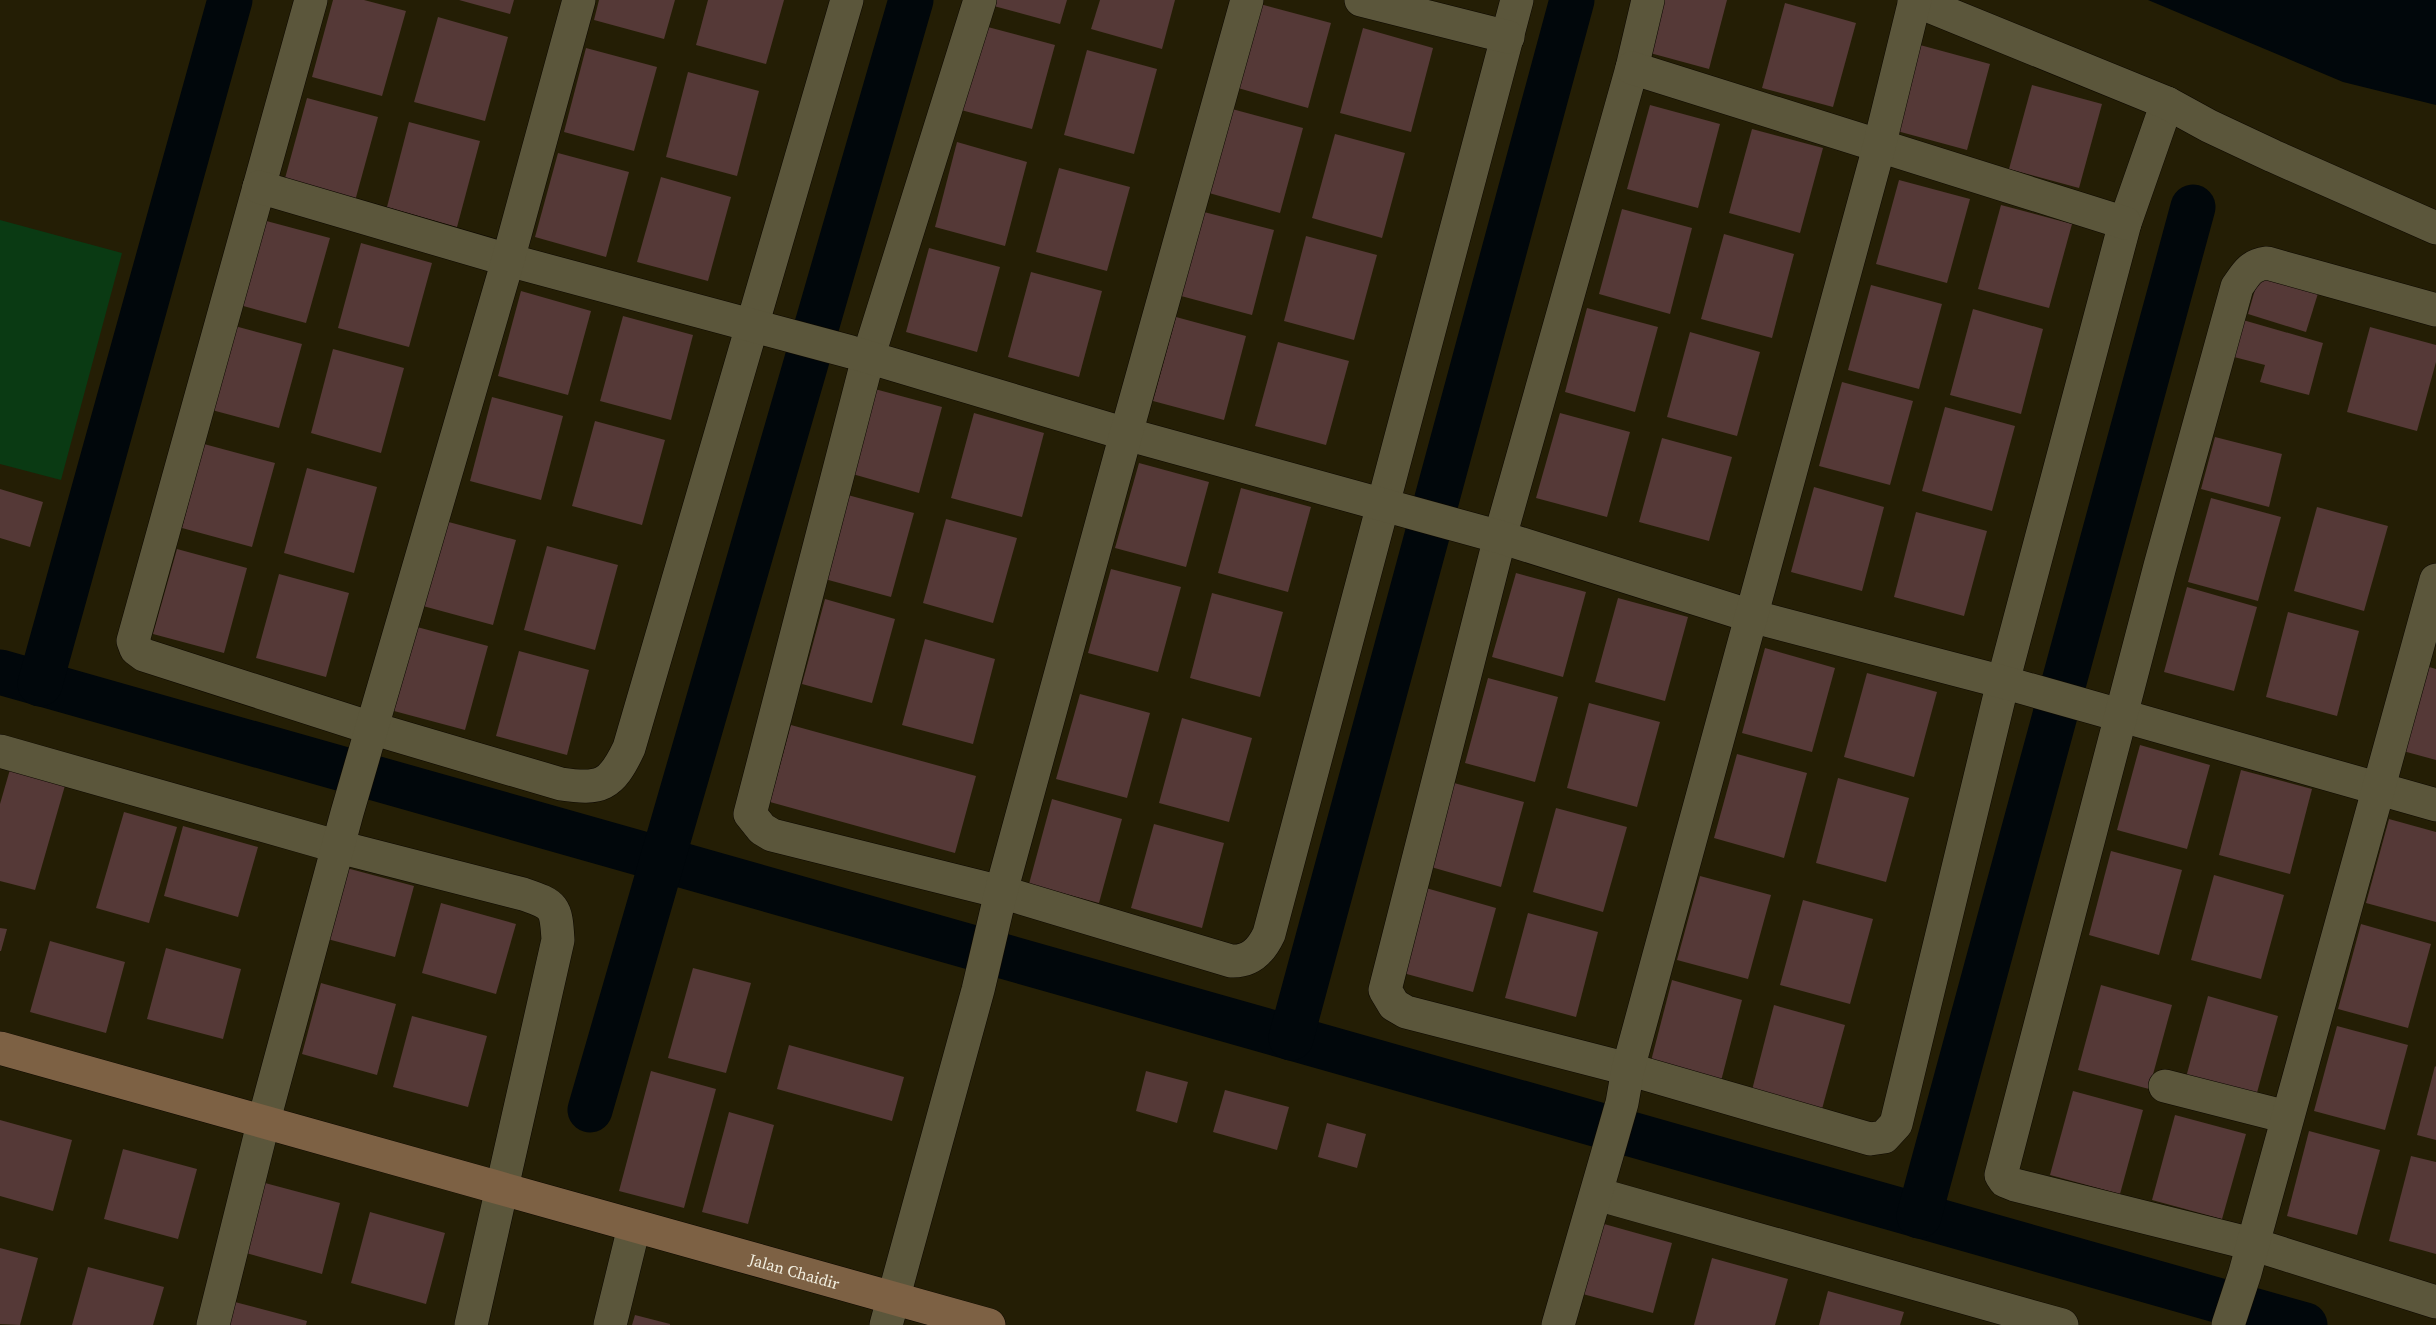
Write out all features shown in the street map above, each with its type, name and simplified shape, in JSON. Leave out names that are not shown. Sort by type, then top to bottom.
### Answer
[{"type":"street","points":[[310,0],[133,641],[136,649],[144,655],[369,740],[586,788],[597,787],[608,782],[622,763],[629,748],[765,328],[848,0]]},
{"type":"street","points":[[213,1325],[264,1120],[347,813],[508,260],[579,0]]},
{"type":"street","points":[[980,0],[860,355],[750,814],[762,829],[772,834],[998,906],[1240,962],[1254,956],[1269,934],[1392,507],[1517,0]]},
{"type":"street","points":[[890,1312],[1126,434],[1247,0]]},
{"type":"street","points":[[1361,0],[1508,37]]},
{"type":"street","points":[[1648,0],[1632,68],[1491,534],[1385,990],[1394,1005],[1406,1012],[1628,1070],[1870,1139],[1884,1137],[1896,1124],[2016,686],[2125,223],[2167,103]]},
{"type":"street","points":[[1558,1325],[1622,1103],[1628,1070],[1879,147],[1915,0],[2167,103],[2273,156],[2436,228]]},
{"type":"street","points":[[1632,68],[2125,223]]},
{"type":"street","points":[[259,187],[508,260],[765,328],[1126,434],[1491,534],[1751,616],[2016,686],[2436,805]]},
{"type":"street","points":[[2436,310],[2267,263],[2255,264],[2249,268],[2237,287],[2163,555],[2110,713],[2001,1174],[2005,1181],[2015,1185],[2249,1259],[2436,1302]]},
{"type":"street","points":[[2228,1325],[2249,1259],[2436,580]]},
{"type":"street","points":[[0,751],[339,847],[532,897],[550,906],[556,915],[558,940],[471,1325]]},
{"type":"street","name":"Jalan Chaidir","points":[[0,1048],[264,1120],[634,1227],[890,1312],[989,1325]]},
{"type":"street","points":[[2165,1086],[2287,1117]]},
{"type":"street","points":[[1599,1184],[2062,1325]]},
{"type":"street","points":[[610,1325],[634,1227]]},
{"type":"green space","points":[[0,220],[122,253],[61,480],[0,464]]},
{"type":"shaded area","points":[[2148,0],[2436,0],[2436,105],[2343,82]]},
{"type":"building","points":[[333,0],[364,0],[406,11],[382,96],[312,77]]},
{"type":"building","points":[[459,0],[514,0],[510,14]]},
{"type":"building","points":[[599,0],[675,0],[664,39],[594,20]]},
{"type":"building","points":[[708,0],[784,0],[766,64],[696,45]]},
{"type":"building","points":[[991,0],[1067,0],[1060,24],[990,5]]},
{"type":"building","points":[[1100,0],[1175,0],[1162,49],[1091,29]]},
{"type":"building","points":[[1652,0],[1727,0],[1709,69],[1639,50]]},
{"type":"building","points":[[1785,3],[1856,23],[1833,107],[1762,88]]},
{"type":"building","points":[[1260,4],[1331,23],[1308,108],[1238,88]]},
{"type":"building","points":[[438,17],[508,37],[485,121],[414,102]]},
{"type":"building","points":[[984,26],[1055,45],[1032,129],[961,110]]},
{"type":"building","points":[[1363,28],[1433,48],[1411,132],[1340,113]]},
{"type":"building","points":[[1920,45],[1990,64],[1967,150],[1897,131]]},
{"type":"building","points":[[586,48],[657,67],[634,151],[564,132]]},
{"type":"building","points":[[1087,50],[1157,69],[1134,154],[1064,135]]},
{"type":"building","points":[[688,72],[759,91],[737,176],[666,157]]},
{"type":"building","points":[[2032,85],[2102,104],[2079,188],[2009,169]]},
{"type":"building","points":[[307,98],[378,117],[355,201],[284,182]]},
{"type":"building","points":[[1650,105],[1720,124],[1698,208],[1627,189]]},
{"type":"building","points":[[1232,109],[1303,128],[1280,213],[1209,193]]},
{"type":"building","points":[[409,122],[480,141],[457,227],[387,207]]},
{"type":"building","points":[[1752,129],[1823,148],[1800,233],[1729,213]]},
{"type":"building","points":[[1335,134],[1405,153],[1382,238],[1312,218]]},
{"type":"building","points":[[957,142],[1027,162],[1005,246],[935,227]]},
{"type":"building","points":[[558,153],[629,172],[606,257],[535,237]]},
{"type":"building","points":[[1059,168],[1130,187],[1107,271],[1036,252]]},
{"type":"building","points":[[661,177],[731,197],[708,281],[637,262]]},
{"type":"building","points":[[1899,180],[1970,199],[1947,283],[1876,264]]},
{"type":"building","points":[[2001,205],[2072,224],[2049,308],[1978,289]]},
{"type":"building","points":[[1622,209],[1692,228],[1670,314],[1599,294]]},
{"type":"building","points":[[1204,212],[1274,230],[1252,315],[1181,296]]},
{"type":"building","points":[[259,219],[330,238],[306,323],[236,304]]},
{"type":"building","points":[[1724,234],[1794,254],[1772,338],[1701,319]]},
{"type":"building","points":[[1306,236],[1377,255],[1354,340],[1284,321]]},
{"type":"building","points":[[361,243],[432,263],[409,347],[338,328]]},
{"type":"building","points":[[929,248],[1000,267],[977,352],[906,332]]},
{"type":"building","points":[[2261,269],[2320,287],[2306,332],[2248,314]]},
{"type":"building","points":[[1031,272],[1102,291],[1079,377],[1008,357]]},
{"type":"building","points":[[1871,285],[1942,304],[1919,389],[1848,370]]},
{"type":"building","points":[[521,291],[591,311],[568,395],[498,376]]},
{"type":"building","points":[[1587,308],[1658,327],[1635,412],[1565,392]]},
{"type":"building","points":[[1973,309],[2043,329],[2021,414],[1950,395]]},
{"type":"building","points":[[623,316],[693,335],[671,420],[600,401]]},
{"type":"building","points":[[1176,317],[1246,336],[1224,420],[1153,401]]},
{"type":"building","points":[[2243,320],[2323,343],[2309,395],[2260,382],[2265,365],[2234,357]]},
{"type":"building","points":[[231,325],[302,344],[279,428],[208,409]]},
{"type":"building","points":[[2370,327],[2436,345],[2436,362],[2417,431],[2347,412]]},
{"type":"building","points":[[1690,332],[1760,352],[1737,436],[1667,417]]},
{"type":"building","points":[[1278,342],[1349,361],[1326,445],[1255,426]]},
{"type":"building","points":[[333,349],[404,368],[381,453],[311,433]]},
{"type":"building","points":[[1842,382],[1913,401],[1890,485],[1819,466]]},
{"type":"building","points":[[871,388],[942,407],[919,493],[849,473]]},
{"type":"building","points":[[492,397],[563,416],[541,500],[470,481]]},
{"type":"building","points":[[1945,407],[2015,426],[1992,511],[1922,491]]},
{"type":"building","points":[[974,413],[1044,433],[1022,517],[951,498]]},
{"type":"building","points":[[1560,413],[1630,432],[1607,517],[1536,498]]},
{"type":"building","points":[[595,421],[665,440],[642,525],[572,506]]},
{"type":"building","points":[[2215,437],[2282,454],[2269,507],[2201,489]]},
{"type":"building","points":[[1662,438],[1732,457],[1709,541],[1639,522]]},
{"type":"building","points":[[204,444],[275,463],[252,547],[182,528]]},
{"type":"building","points":[[1139,463],[1209,482],[1186,567],[1115,548]]},
{"type":"building","points":[[307,468],[377,487],[354,573],[284,553]]},
{"type":"building","points":[[1814,487],[1884,507],[1862,591],[1791,572]]},
{"type":"building","points":[[1241,488],[1311,507],[1288,592],[1218,573]]},
{"type":"building","points":[[0,489],[43,502],[30,547],[0,538]]},
{"type":"building","points":[[844,494],[914,513],[891,597],[821,578]]},
{"type":"building","points":[[2211,498],[2281,517],[2258,601],[2188,582]]},
{"type":"building","points":[[2317,507],[2388,526],[2364,611],[2294,591]]},
{"type":"building","points":[[1916,512],[1987,531],[1964,616],[1894,597]]},
{"type":"building","points":[[946,519],[1017,538],[993,623],[923,603]]},
{"type":"building","points":[[445,521],[516,540],[493,625],[423,606]]},
{"type":"building","points":[[547,546],[618,565],[595,650],[524,630]]},
{"type":"building","points":[[177,549],[247,568],[224,653],[153,634]]},
{"type":"building","points":[[1111,569],[1181,587],[1158,672],[1088,653]]},
{"type":"building","points":[[1516,573],[1586,592],[1563,677],[1492,657]]},
{"type":"building","points":[[279,574],[349,593],[326,677],[256,658]]},
{"type":"building","points":[[2187,587],[2257,607],[2234,691],[2164,672]]},
{"type":"building","points":[[1212,593],[1283,612],[1260,697],[1190,678]]},
{"type":"building","points":[[1618,598],[1688,617],[1665,701],[1595,682]]},
{"type":"building","points":[[825,599],[895,619],[872,703],[802,684]]},
{"type":"building","points":[[2288,612],[2359,631],[2337,716],[2266,697]]},
{"type":"building","points":[[417,627],[488,646],[465,730],[394,711]]},
{"type":"building","points":[[925,639],[995,659],[973,744],[902,725]]},
{"type":"building","points":[[1765,648],[1835,668],[1812,752],[1742,733]]},
{"type":"building","points":[[519,651],[589,670],[567,755],[496,736]]},
{"type":"building","points":[[2426,666],[2436,669],[2436,760],[2403,751]]},
{"type":"building","points":[[1867,673],[1937,692],[1914,777],[1844,757]]},
{"type":"building","points":[[1488,678],[1558,697],[1535,782],[1465,763]]},
{"type":"building","points":[[1080,694],[1150,713],[1127,798],[1056,779]]},
{"type":"building","points":[[1589,703],[1660,722],[1637,807],[1567,788]]},
{"type":"building","points":[[1182,718],[1252,738],[1229,822],[1159,803]]},
{"type":"building","points":[[791,725],[976,776],[955,853],[770,802]]},
{"type":"building","points":[[2140,745],[2210,765],[2187,849],[2117,830]]},
{"type":"building","points":[[1737,754],[1807,773],[1784,858],[1714,838]]},
{"type":"building","points":[[11,766],[66,782],[35,890],[0,881],[0,804]]},
{"type":"building","points":[[2241,770],[2312,789],[2290,874],[2219,855]]},
{"type":"building","points":[[1838,778],[1909,798],[1886,882],[1816,863]]},
{"type":"building","points":[[1454,783],[1524,802],[1501,887],[1431,867]]},
{"type":"building","points":[[1052,799],[1122,819],[1099,903],[1029,884]]},
{"type":"building","points":[[1556,808],[1627,827],[1603,912],[1533,892]]},
{"type":"building","points":[[124,812],[177,827],[149,923],[96,908]]},
{"type":"building","points":[[2389,819],[2436,832],[2436,922],[2366,903]]},
{"type":"building","points":[[1154,824],[1224,843],[1202,928],[1131,908]]},
{"type":"building","points":[[183,826],[258,847],[238,917],[164,896]]},
{"type":"building","points":[[2111,851],[2182,870],[2159,955],[2089,935]]},
{"type":"building","points":[[339,866],[414,886],[395,957],[320,937]]},
{"type":"building","points":[[2214,875],[2284,895],[2261,979],[2191,960]]},
{"type":"building","points":[[1700,876],[1771,895],[1748,979],[1677,960]]},
{"type":"building","points":[[1426,888],[1496,908],[1473,992],[1403,973]]},
{"type":"building","points":[[1803,900],[1873,919],[1850,1004],[1780,985]]},
{"type":"building","points":[[441,903],[516,924],[496,994],[422,973]]},
{"type":"building","points":[[1528,913],[1598,932],[1576,1017],[1505,998]]},
{"type":"building","points":[[2361,924],[2431,944],[2408,1028],[2338,1009]]},
{"type":"building","points":[[0,928],[7,929],[1,951],[0,951]]},
{"type":"building","points":[[50,941],[125,962],[106,1033],[30,1012]]},
{"type":"building","points":[[166,948],[241,969],[223,1039],[147,1019]]},
{"type":"building","points":[[693,968],[751,983],[726,1073],[668,1058]]},
{"type":"building","points":[[1672,980],[1742,1000],[1720,1085],[1650,1065]]},
{"type":"building","points":[[321,983],[396,1004],[377,1075],[302,1054]]},
{"type":"building","points":[[2101,985],[2172,1005],[2149,1089],[2078,1070]]},
{"type":"building","points":[[2208,996],[2278,1016],[2255,1100],[2185,1081]]},
{"type":"building","points":[[1774,1005],[1845,1025],[1822,1109],[1752,1090]]},
{"type":"building","points":[[412,1016],[487,1036],[468,1107],[393,1087]]},
{"type":"building","points":[[2337,1026],[2408,1045],[2385,1130],[2314,1111]]},
{"type":"building","points":[[789,1045],[904,1077],[892,1121],[777,1089]]},
{"type":"building","points":[[2436,1067],[2436,1140],[2417,1135]]},
{"type":"building","points":[[651,1071],[716,1089],[684,1208],[619,1191]]},
{"type":"building","points":[[1146,1071],[1188,1082],[1177,1123],[1136,1111]]},
{"type":"building","points":[[1225,1090],[1289,1107],[1277,1150],[1213,1132]]},
{"type":"building","points":[[2073,1091],[2143,1110],[2120,1194],[2050,1175]]},
{"type":"building","points":[[729,1112],[774,1125],[748,1224],[702,1212]]},
{"type":"building","points":[[2175,1115],[2246,1134],[2222,1219],[2152,1200]]},
{"type":"building","points":[[0,1120],[72,1140],[53,1211],[0,1196]]},
{"type":"building","points":[[1327,1123],[1366,1134],[1357,1168],[1318,1157]]},
{"type":"building","points":[[2309,1131],[2380,1150],[2357,1235],[2287,1216]]},
{"type":"building","points":[[123,1149],[197,1169],[178,1239],[104,1219]]},
{"type":"building","points":[[2411,1156],[2436,1162],[2436,1254],[2389,1241]]},
{"type":"building","points":[[265,1183],[340,1203],[322,1274],[246,1253]]},
{"type":"building","points":[[370,1212],[445,1233],[426,1304],[351,1283]]},
{"type":"building","points":[[1597,1222],[1672,1243],[1653,1313],[1579,1293]]},
{"type":"building","points":[[0,1248],[38,1258],[20,1325],[0,1324]]},
{"type":"building","points":[[1712,1258],[1788,1279],[1775,1325],[1694,1325]]},
{"type":"building","points":[[88,1267],[164,1287],[153,1325],[72,1325]]},
{"type":"building","points":[[1828,1291],[1904,1312],[1900,1325],[1819,1325]]},
{"type":"building","points":[[231,1301],[307,1321],[306,1325],[225,1325]]},
{"type":"building","points":[[635,1315],[670,1324],[670,1325],[632,1325]]},
{"type":"waterway","points":[[40,684],[230,0]]},
{"type":"waterway","points":[[590,1110],[911,0]]},
{"type":"waterway","points":[[1291,1038],[1572,0]]},
{"type":"waterway","points":[[1919,1216],[2193,207]]},
{"type":"waterway","points":[[0,672],[2305,1325]]}]
